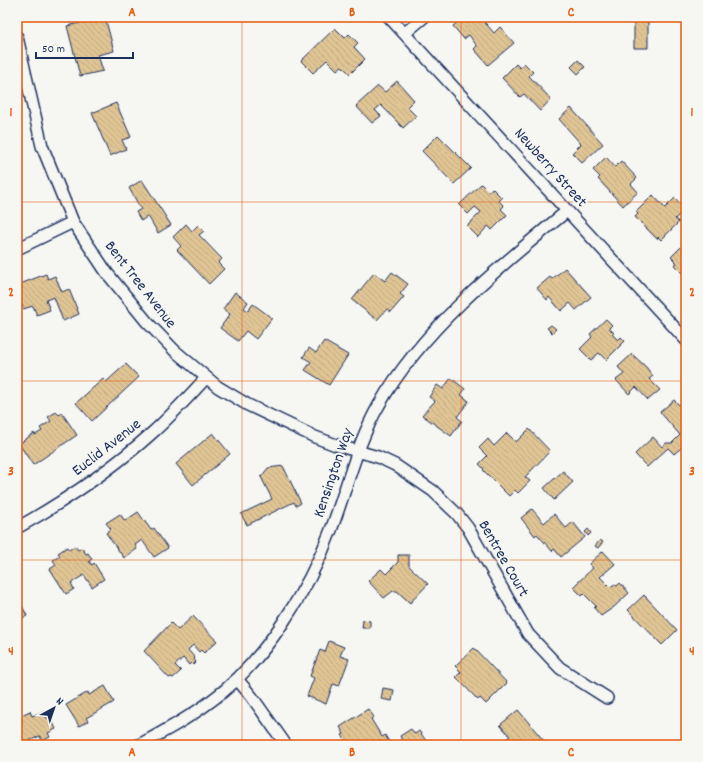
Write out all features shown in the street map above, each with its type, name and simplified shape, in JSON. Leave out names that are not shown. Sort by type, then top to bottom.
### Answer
[{"type":"street","name":"Newberry Street","points":[[390,17],[686,340]]},
{"type":"street","points":[[405,34],[424,17]]},
{"type":"street","name":"Bent Tree Avenue","points":[[17,37],[42,146],[73,222],[107,272],[142,317],[174,352],[206,378],[248,405],[329,442],[358,452]]},
{"type":"street","name":"Kensington Way","points":[[139,745],[194,713],[213,700],[236,679],[271,638],[306,585],[331,530],[358,452],[378,405],[418,350],[479,288],[568,211]]},
{"type":"street","points":[[17,249],[73,222]]},
{"type":"street","name":"Euclid Avenue","points":[[17,528],[51,509],[116,463],[160,425],[206,378]]},
{"type":"street","name":"Bentree Court","points":[[358,452],[378,457],[395,465],[420,480],[446,502],[468,528],[478,543],[528,634],[560,668],[608,698]]},
{"type":"street","points":[[236,679],[252,697],[286,745]]},
{"type":"building","points":[[105,17],[114,51],[98,55],[103,71],[80,76],[67,26]]},
{"type":"building","points":[[463,17],[480,17],[494,33],[500,27],[514,43],[488,65],[474,49],[477,46],[469,35],[464,39],[453,26]]},
{"type":"building","points":[[634,19],[648,19],[648,48],[634,48]]},
{"type":"building","points":[[335,28],[345,38],[349,34],[358,43],[354,47],[365,59],[350,74],[342,66],[337,70],[327,60],[313,73],[301,61]]},
{"type":"building","points":[[578,60],[585,67],[578,74],[571,67]]},
{"type":"building","points":[[524,63],[533,72],[529,76],[551,99],[540,111],[524,94],[520,97],[502,78],[516,64],[520,68]]},
{"type":"building","points":[[397,81],[414,100],[407,107],[416,116],[403,128],[381,105],[375,110],[381,116],[372,123],[356,106],[378,86],[385,92]]},
{"type":"building","points":[[116,103],[131,137],[122,140],[126,149],[110,156],[92,113]]},
{"type":"building","points":[[571,108],[603,144],[582,163],[572,153],[581,144],[559,119]]},
{"type":"building","points":[[438,135],[471,168],[454,184],[422,151]]},
{"type":"building","points":[[606,157],[615,167],[621,161],[637,178],[631,184],[638,192],[623,206],[598,179],[600,177],[593,170]]},
{"type":"building","points":[[142,180],[171,225],[158,233],[148,216],[141,221],[136,212],[141,209],[129,188]]},
{"type":"building","points":[[481,184],[489,192],[492,188],[502,198],[499,201],[504,206],[501,209],[507,215],[492,230],[488,226],[478,237],[467,226],[481,212],[475,207],[468,214],[459,205]]},
{"type":"building","points":[[653,195],[665,208],[675,198],[685,209],[675,219],[679,222],[661,240],[658,237],[657,239],[635,217],[638,214],[636,212]]},
{"type":"building","points":[[186,224],[192,231],[198,225],[204,231],[199,235],[222,259],[218,263],[224,269],[209,284],[177,250],[181,246],[173,237]]},
{"type":"building","points":[[685,243],[686,277],[674,265],[677,263],[671,257]]},
{"type":"building","points":[[565,268],[591,297],[576,310],[570,303],[561,311],[549,297],[547,300],[537,288],[550,277],[552,279]]},
{"type":"building","points":[[392,272],[408,284],[400,294],[404,297],[391,312],[387,309],[377,320],[352,300],[374,273],[385,281]]},
{"type":"building","points":[[46,274],[48,279],[55,276],[62,292],[69,289],[79,314],[63,321],[54,297],[46,300],[50,310],[37,315],[33,306],[23,309],[17,293],[17,291],[22,289],[20,284]]},
{"type":"building","points":[[235,292],[248,302],[244,308],[248,311],[253,304],[272,318],[256,339],[246,331],[238,341],[220,328],[230,314],[223,309]]},
{"type":"building","points":[[606,319],[612,325],[609,328],[614,333],[612,334],[618,340],[621,337],[625,341],[606,360],[599,353],[591,360],[580,349],[592,337],[590,334]]},
{"type":"building","points":[[551,325],[556,329],[552,333],[547,328]]},
{"type":"building","points":[[324,341],[348,355],[329,385],[305,370],[311,362],[303,357],[309,348],[316,353]]},
{"type":"building","points":[[632,354],[653,376],[649,379],[660,390],[648,400],[636,387],[629,394],[616,380],[624,374],[618,367]]},
{"type":"building","points":[[126,364],[139,377],[92,421],[76,403],[103,379],[106,382]]},
{"type":"building","points":[[451,378],[465,389],[461,395],[469,401],[457,417],[462,421],[451,436],[422,415],[435,401],[429,397],[437,385],[443,389]]},
{"type":"building","points":[[674,400],[679,405],[681,403],[686,408],[686,444],[674,454],[668,448],[647,467],[635,454],[653,437],[662,447],[666,443],[672,443],[680,435],[660,412]]},
{"type":"building","points":[[56,412],[59,415],[62,413],[77,435],[33,465],[19,444],[34,433],[35,435],[42,431],[40,428],[51,421],[48,417]]},
{"type":"building","points":[[529,429],[550,451],[525,477],[530,481],[518,493],[515,490],[509,496],[479,464],[487,456],[479,448],[488,439],[494,446],[507,433],[516,442]]},
{"type":"building","points":[[213,433],[230,454],[193,485],[176,464]]},
{"type":"building","points":[[283,466],[301,503],[296,506],[294,502],[247,525],[241,514],[272,499],[261,477],[268,468]]},
{"type":"building","points":[[563,471],[573,482],[554,500],[544,488]]},
{"type":"building","points":[[532,509],[544,523],[554,514],[566,528],[573,522],[585,537],[561,557],[554,549],[552,551],[537,534],[535,536],[521,518]]},
{"type":"building","points":[[138,512],[151,530],[154,528],[168,548],[154,557],[142,540],[135,545],[137,549],[124,558],[106,533],[111,529],[106,523],[120,514],[125,521]]},
{"type":"building","points":[[588,529],[591,533],[588,536],[585,532]]},
{"type":"building","points":[[600,540],[603,542],[598,548],[595,546]]},
{"type":"building","points":[[75,546],[78,550],[82,548],[86,554],[88,553],[92,559],[89,561],[92,565],[94,563],[104,579],[92,587],[84,575],[71,583],[74,589],[66,594],[50,569],[56,565],[53,560],[60,556],[58,553],[67,547],[69,550]]},
{"type":"building","points":[[603,551],[615,564],[600,577],[610,587],[615,584],[617,586],[620,583],[629,593],[614,607],[601,616],[594,608],[596,606],[584,594],[582,596],[573,587],[593,568],[589,564]]},
{"type":"building","points":[[398,555],[409,555],[409,566],[428,584],[410,603],[397,591],[393,591],[384,598],[368,581],[381,569],[386,574],[398,562]]},
{"type":"building","points":[[17,595],[27,616],[17,620]]},
{"type":"building","points":[[644,595],[677,630],[662,645],[628,610]]},
{"type":"building","points":[[193,616],[217,641],[204,653],[201,650],[199,652],[193,645],[188,650],[195,658],[194,659],[196,662],[193,665],[191,663],[189,665],[183,658],[175,665],[181,671],[173,678],[169,678],[144,651],[171,623],[178,630]]},
{"type":"building","points":[[363,620],[370,621],[370,628],[362,628]]},
{"type":"building","points":[[329,641],[344,647],[340,656],[349,659],[339,686],[333,684],[326,704],[307,696],[314,678],[310,676],[320,650],[325,652]]},
{"type":"building","points":[[474,648],[507,683],[486,704],[480,698],[478,700],[456,677],[461,672],[455,666]]},
{"type":"building","points":[[105,686],[114,702],[86,718],[88,721],[79,726],[66,705],[88,692],[89,695]]},
{"type":"building","points":[[383,688],[394,690],[392,701],[381,699]]},
{"type":"building","points":[[368,709],[374,717],[371,719],[382,737],[385,735],[391,745],[349,745],[342,735],[344,734],[340,727]]},
{"type":"building","points":[[518,710],[545,742],[540,745],[515,745],[513,742],[509,745],[505,745],[502,742],[510,736],[500,725]]},
{"type":"building","points":[[30,711],[32,716],[44,711],[47,718],[50,717],[56,729],[48,733],[50,737],[42,741],[40,736],[29,741],[31,745],[17,745],[17,724],[22,722],[19,716]]},
{"type":"building","points":[[411,729],[415,734],[419,731],[427,742],[423,745],[399,745],[403,742],[400,736]]}]
